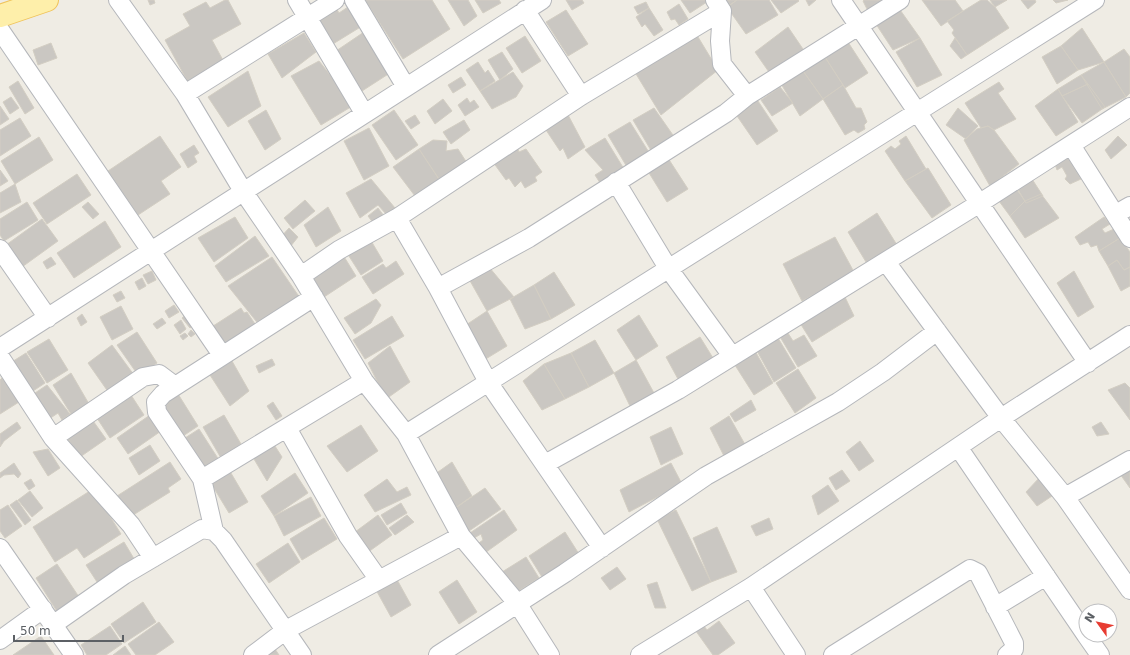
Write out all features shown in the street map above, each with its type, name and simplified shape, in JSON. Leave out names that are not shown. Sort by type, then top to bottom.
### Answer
[{"type":"main road","points":[[0,16],[47,0]]},
{"type":"street","points":[[118,0],[185,94],[243,191],[314,297],[364,381],[406,434],[461,536],[517,603],[550,655]]},
{"type":"street","points":[[297,0],[364,113]]},
{"type":"street","points":[[185,94],[335,0]]},
{"type":"street","points":[[354,0],[406,87]]},
{"type":"street","points":[[0,348],[542,0]]},
{"type":"street","points":[[840,0],[918,110],[1088,363]]},
{"type":"street","points":[[438,288],[529,238],[726,113],[747,96],[900,0]]},
{"type":"street","points":[[406,434],[918,110],[1096,0]]},
{"type":"street","points":[[719,6],[722,64],[747,96]]},
{"type":"street","points":[[300,276],[339,250],[397,218],[580,96],[719,6]]},
{"type":"street","points":[[525,10],[580,96]]},
{"type":"street","points":[[0,30],[222,355]]},
{"type":"street","points":[[545,464],[678,390],[886,262],[1130,107]]},
{"type":"street","points":[[1071,145],[1123,210],[1130,238]]},
{"type":"street","points":[[616,182],[668,268],[732,356]]},
{"type":"street","points":[[397,218],[438,288],[488,382],[602,548]]},
{"type":"street","points":[[0,249],[48,318]]},
{"type":"street","points":[[886,262],[1001,418],[1064,497],[1130,590]]},
{"type":"street","points":[[302,655],[223,540],[214,531],[202,479],[157,412],[156,402],[163,394],[175,386],[314,297]]},
{"type":"street","points":[[438,655],[602,548],[706,476],[838,402],[884,372],[937,331]]},
{"type":"street","points":[[640,655],[751,587],[1001,418],[1130,335]]},
{"type":"street","points":[[0,357],[54,438],[131,525],[153,558]]},
{"type":"street","points":[[54,438],[143,377],[159,374],[175,386]]},
{"type":"street","points":[[202,479],[364,381]]},
{"type":"street","points":[[287,428],[348,536],[379,580]]},
{"type":"street","points":[[958,447],[1078,623]]},
{"type":"street","points":[[1064,497],[1130,460]]},
{"type":"street","points":[[54,624],[124,575],[202,529],[214,531]]},
{"type":"street","points":[[253,655],[286,630],[461,536]]},
{"type":"street","points":[[0,548],[6,570],[43,609],[74,655]]},
{"type":"street","points":[[833,655],[970,568],[978,572],[1014,643],[1014,649],[1008,655]]},
{"type":"street","points":[[995,607],[1046,576]]},
{"type":"street","points":[[751,587],[796,655]]},
{"type":"street","points":[[0,640],[43,609]]},
{"type":"street","points":[[1092,643],[1100,655]]},
{"type":"building","points":[[148,0],[154,0],[155,3],[150,5]]},
{"type":"building","points":[[225,0],[228,0],[241,24],[212,40],[225,64],[189,84],[165,40],[190,26],[183,14],[206,2],[210,8]]},
{"type":"building","points":[[365,0],[432,0],[450,29],[403,59]]},
{"type":"building","points":[[448,0],[468,0],[477,16],[464,26]]},
{"type":"building","points":[[475,0],[499,0],[501,3],[483,13]]},
{"type":"building","points":[[566,0],[582,0],[584,3],[572,10]]},
{"type":"building","points":[[681,0],[710,0],[690,13]]},
{"type":"building","points":[[723,0],[737,0],[727,7]]},
{"type":"building","points":[[737,0],[769,0],[778,15],[746,34],[727,7]]},
{"type":"building","points":[[771,0],[798,0],[799,1],[781,13]]},
{"type":"building","points":[[806,0],[816,0],[809,6]]},
{"type":"building","points":[[884,0],[868,11],[863,1]]},
{"type":"building","points":[[922,0],[955,0],[963,11],[941,26]]},
{"type":"building","points":[[981,0],[987,0],[995,7],[1009,28],[967,55],[952,33],[954,30],[947,21]]},
{"type":"building","points":[[990,0],[1007,0],[995,7]]},
{"type":"building","points":[[1021,0],[1035,0],[1036,2],[1028,9]]},
{"type":"building","points":[[1053,0],[1068,0],[1056,3]]},
{"type":"building","points":[[646,2],[649,8],[638,14],[634,7]]},
{"type":"building","points":[[354,3],[367,23],[328,47],[312,21],[335,6],[339,13]]},
{"type":"building","points":[[679,4],[688,19],[679,25],[675,19],[671,20],[667,12]]},
{"type":"building","points":[[898,7],[920,38],[893,50],[874,21]]},
{"type":"building","points":[[649,8],[663,30],[654,36],[645,24],[642,27],[636,17]]},
{"type":"building","points":[[566,10],[588,44],[568,56],[546,22]]},
{"type":"building","points":[[788,27],[805,52],[771,75],[755,52]]},
{"type":"building","points":[[1082,28],[1104,62],[1078,70],[1061,46]]},
{"type":"building","points":[[367,30],[393,71],[362,91],[336,51]]},
{"type":"building","points":[[695,32],[718,70],[661,115],[633,69]]},
{"type":"building","points":[[304,33],[316,52],[282,78],[268,54]]},
{"type":"building","points":[[525,36],[541,61],[522,73],[506,48]]},
{"type":"building","points":[[920,38],[942,75],[917,87],[896,52]]},
{"type":"building","points":[[955,38],[967,55],[961,59],[950,46]]},
{"type":"building","points":[[846,39],[868,73],[845,88],[823,54]]},
{"type":"building","points":[[51,43],[57,58],[38,65],[33,50]]},
{"type":"building","points":[[1061,46],[1078,70],[1057,84],[1042,57]]},
{"type":"building","points":[[1124,49],[1130,57],[1130,93],[1126,97],[1104,62]]},
{"type":"building","points":[[502,52],[513,69],[500,80],[488,60]]},
{"type":"building","points":[[823,54],[843,85],[823,99],[801,68]]},
{"type":"building","points":[[319,61],[354,105],[321,125],[291,76]]},
{"type":"building","points":[[478,62],[485,73],[488,70],[495,81],[480,91],[466,70]]},
{"type":"building","points":[[1104,62],[1126,97],[1102,109],[1081,75]]},
{"type":"building","points":[[801,68],[823,99],[800,116],[780,82]]},
{"type":"building","points":[[248,71],[261,106],[228,127],[208,97]]},
{"type":"building","points":[[513,72],[523,86],[516,97],[492,109],[480,91]]},
{"type":"building","points":[[1081,75],[1088,84],[1062,96],[1058,89]]},
{"type":"building","points":[[461,77],[466,85],[453,93],[448,85]]},
{"type":"building","points":[[18,81],[34,108],[25,114],[9,87]]},
{"type":"building","points":[[999,82],[1004,89],[998,93],[1016,119],[994,130],[988,126],[981,128],[965,103]]},
{"type":"building","points":[[1088,84],[1105,107],[1082,123],[1062,96]]},
{"type":"building","points":[[843,85],[856,108],[861,108],[867,122],[864,125],[865,129],[858,133],[854,130],[845,135],[823,99]]},
{"type":"building","points":[[780,87],[793,103],[772,116],[761,100]]},
{"type":"building","points":[[1058,89],[1078,122],[1056,136],[1035,106]]},
{"type":"building","points":[[11,97],[19,108],[10,114],[3,102]]},
{"type":"building","points":[[467,98],[470,103],[474,100],[479,107],[465,116],[458,105]]},
{"type":"building","points":[[756,98],[778,131],[757,145],[735,113]]},
{"type":"building","points":[[443,99],[452,111],[435,124],[427,111]]},
{"type":"building","points":[[0,106],[9,119],[0,125]]},
{"type":"building","points":[[654,108],[675,138],[652,152],[633,120]]},
{"type":"building","points":[[958,108],[978,126],[966,139],[946,125]]},
{"type":"building","points":[[266,110],[281,139],[265,150],[248,121]]},
{"type":"building","points":[[394,110],[418,145],[396,160],[372,125]]},
{"type":"building","points":[[567,113],[585,147],[568,159],[563,148],[560,151],[544,127]]},
{"type":"building","points":[[415,115],[420,123],[411,129],[405,121]]},
{"type":"building","points":[[20,118],[31,136],[0,156],[0,130]]},
{"type":"building","points":[[464,120],[470,130],[451,144],[443,132]]},
{"type":"building","points":[[630,122],[650,154],[627,167],[608,135]]},
{"type":"building","points":[[988,126],[994,130],[1019,164],[990,186],[964,140],[977,129]]},
{"type":"building","points":[[369,128],[389,166],[364,180],[344,141]]},
{"type":"building","points":[[160,136],[181,167],[161,181],[170,194],[138,215],[108,171]]},
{"type":"building","points":[[906,136],[926,169],[905,181],[885,151],[891,146],[895,149],[901,144],[899,141]]},
{"type":"building","points":[[1118,136],[1127,145],[1111,159],[1105,150]]},
{"type":"building","points":[[39,137],[53,160],[15,184],[1,161]]},
{"type":"building","points":[[605,138],[624,169],[602,186],[595,175],[603,170],[585,150]]},
{"type":"building","points":[[433,140],[447,141],[446,151],[458,149],[467,163],[440,181],[419,149]]},
{"type":"building","points":[[194,145],[199,153],[194,156],[197,162],[188,168],[180,154]]},
{"type":"building","points":[[517,147],[519,152],[526,149],[542,172],[535,177],[537,181],[525,188],[521,181],[515,187],[509,178],[506,180],[493,162]]},
{"type":"building","points":[[419,149],[439,179],[415,196],[393,167]]},
{"type":"building","points":[[666,155],[688,189],[667,202],[646,168]]},
{"type":"building","points":[[1066,155],[1081,179],[1070,184],[1065,179],[1067,176],[1062,167],[1057,170],[1055,164]]},
{"type":"building","points":[[928,168],[951,205],[932,218],[905,181]]},
{"type":"building","points":[[0,170],[8,181],[0,186]]},
{"type":"building","points":[[77,174],[91,195],[47,224],[33,203]]},
{"type":"building","points":[[1030,176],[1043,196],[1026,203],[1014,183]]},
{"type":"building","points":[[371,179],[395,208],[386,214],[378,205],[360,218],[346,193]]},
{"type":"building","points":[[15,184],[21,202],[0,213],[0,193]]},
{"type":"building","points":[[1013,184],[1025,201],[1010,216],[996,197]]},
{"type":"building","points":[[1041,194],[1059,218],[1025,238],[1010,216],[1025,201]]},
{"type":"building","points":[[305,200],[315,211],[293,229],[284,218]]},
{"type":"building","points":[[27,202],[38,220],[4,241],[0,235],[0,219]]},
{"type":"building","points":[[88,202],[99,214],[93,219],[82,207]]},
{"type":"building","points":[[328,207],[341,231],[316,247],[304,225]]},
{"type":"building","points":[[378,208],[384,216],[374,224],[368,216]]},
{"type":"building","points":[[877,213],[897,245],[866,262],[848,232]]},
{"type":"building","points":[[235,217],[248,238],[214,262],[198,238]]},
{"type":"building","points":[[1104,217],[1110,224],[1102,229],[1105,233],[1114,229],[1120,238],[1099,251],[1097,245],[1091,247],[1088,242],[1080,245],[1075,237]]},
{"type":"building","points":[[42,219],[58,241],[22,267],[6,245]]},
{"type":"building","points":[[105,221],[121,247],[74,278],[57,253]]},
{"type":"building","points":[[289,228],[298,237],[290,247],[280,238]]},
{"type":"building","points":[[255,236],[269,256],[226,282],[215,266]]},
{"type":"building","points":[[835,237],[854,272],[802,301],[783,264]]},
{"type":"building","points":[[1120,238],[1130,252],[1130,267],[1124,270],[1117,260],[1108,266],[1099,251]]},
{"type":"building","points":[[370,239],[383,261],[361,275],[347,253]]},
{"type":"building","points":[[343,255],[356,276],[324,297],[310,276]]},
{"type":"building","points":[[51,257],[56,264],[47,269],[43,262]]},
{"type":"building","points":[[272,257],[300,298],[260,326],[228,286]]},
{"type":"building","points":[[1117,260],[1124,270],[1130,267],[1130,286],[1121,291],[1108,266]]},
{"type":"building","points":[[396,261],[404,274],[373,294],[362,277],[383,264],[386,268]]},
{"type":"building","points":[[489,267],[514,297],[487,311],[469,279]]},
{"type":"building","points":[[152,271],[156,280],[148,284],[143,275]]},
{"type":"building","points":[[1074,271],[1094,307],[1078,317],[1057,283]]},
{"type":"building","points":[[554,272],[575,305],[551,319],[534,285]]},
{"type":"building","points":[[142,278],[146,286],[139,290],[135,282]]},
{"type":"building","points":[[534,285],[551,319],[525,329],[510,299]]},
{"type":"building","points":[[121,291],[125,298],[117,302],[113,295]]},
{"type":"building","points":[[844,295],[854,316],[812,342],[800,323]]},
{"type":"building","points":[[376,299],[381,305],[371,323],[355,334],[344,318]]},
{"type":"building","points":[[174,305],[179,312],[169,318],[165,311]]},
{"type":"building","points":[[121,306],[133,329],[112,340],[100,317]]},
{"type":"building","points":[[241,308],[244,313],[247,312],[257,327],[224,349],[210,328]]},
{"type":"building","points":[[487,311],[507,346],[484,360],[466,325]]},
{"type":"building","points":[[189,312],[197,322],[190,328],[182,318]]},
{"type":"building","points":[[82,314],[87,322],[81,326],[77,318]]},
{"type":"building","points":[[639,315],[658,346],[636,360],[617,330]]},
{"type":"building","points":[[392,316],[404,336],[365,359],[353,340]]},
{"type":"building","points":[[162,318],[166,323],[157,329],[153,324]]},
{"type":"building","points":[[181,320],[186,329],[180,334],[174,325]]},
{"type":"building","points":[[191,330],[195,334],[191,337],[188,334]]},
{"type":"building","points":[[786,330],[793,341],[804,335],[817,356],[798,367],[779,335]]},
{"type":"building","points":[[137,332],[157,363],[138,375],[117,345]]},
{"type":"building","points":[[185,333],[188,336],[183,340],[180,336]]},
{"type":"building","points":[[775,333],[796,368],[774,382],[756,349]]},
{"type":"building","points":[[700,337],[713,358],[678,379],[666,357]]},
{"type":"building","points":[[49,339],[68,370],[47,383],[27,352]]},
{"type":"building","points":[[595,340],[614,373],[589,387],[571,353]]},
{"type":"building","points":[[112,345],[134,375],[109,393],[88,363]]},
{"type":"building","points":[[390,346],[410,382],[386,399],[368,363]]},
{"type":"building","points":[[754,349],[773,383],[754,395],[733,362]]},
{"type":"building","points":[[26,353],[45,383],[27,395],[7,365]]},
{"type":"building","points":[[571,353],[589,387],[565,399],[544,364]]},
{"type":"building","points":[[272,359],[275,365],[259,373],[256,366]]},
{"type":"building","points":[[636,360],[654,393],[630,406],[614,373]]},
{"type":"building","points":[[232,361],[249,391],[230,406],[210,375]]},
{"type":"building","points":[[544,364],[565,399],[542,410],[523,381]]},
{"type":"building","points":[[798,369],[816,398],[795,413],[776,383]]},
{"type":"building","points":[[71,373],[89,404],[71,414],[53,385]]},
{"type":"building","points":[[2,378],[19,402],[0,414],[0,380]]},
{"type":"building","points":[[1125,383],[1130,388],[1130,420],[1108,390]]},
{"type":"building","points":[[47,385],[70,414],[62,420],[58,413],[49,419],[29,397]]},
{"type":"building","points":[[129,392],[144,415],[110,438],[95,415]]},
{"type":"building","points":[[178,394],[198,426],[180,438],[161,406]]},
{"type":"building","points":[[751,400],[756,410],[735,422],[730,414]]},
{"type":"building","points":[[273,402],[282,416],[276,420],[267,406]]},
{"type":"building","points":[[150,415],[161,431],[128,454],[117,438]]},
{"type":"building","points":[[224,415],[241,444],[221,458],[203,427]]},
{"type":"building","points":[[729,416],[747,448],[725,458],[710,428]]},
{"type":"building","points":[[91,418],[106,439],[80,457],[66,436]]},
{"type":"building","points":[[17,422],[21,428],[4,441],[0,447],[0,434]]},
{"type":"building","points":[[1101,422],[1109,434],[1097,436],[1092,427]]},
{"type":"building","points":[[361,425],[378,451],[347,472],[327,446]]},
{"type":"building","points":[[671,427],[683,454],[661,465],[650,437]]},
{"type":"building","points":[[199,429],[219,460],[202,471],[182,440]]},
{"type":"building","points":[[860,441],[874,461],[859,471],[846,452]]},
{"type":"building","points":[[273,443],[282,457],[267,481],[251,454]]},
{"type":"building","points":[[150,445],[160,461],[139,475],[129,458]]},
{"type":"building","points":[[48,449],[60,468],[48,476],[33,452]]},
{"type":"building","points":[[170,462],[181,479],[168,488],[170,492],[130,517],[117,496]]},
{"type":"building","points":[[452,462],[472,496],[451,511],[431,477]]},
{"type":"building","points":[[14,463],[21,474],[18,478],[14,474],[4,475],[0,478],[0,473]]},
{"type":"building","points":[[671,463],[682,484],[629,512],[620,490]]},
{"type":"building","points":[[228,468],[248,502],[229,513],[209,480]]},
{"type":"building","points":[[1130,469],[1130,488],[1120,474]]},
{"type":"building","points":[[842,470],[850,481],[836,490],[829,478]]},
{"type":"building","points":[[295,473],[308,493],[274,516],[261,496]]},
{"type":"building","points":[[1041,476],[1055,494],[1037,506],[1026,492]]},
{"type":"building","points":[[31,479],[35,486],[29,490],[24,483]]},
{"type":"building","points":[[387,479],[397,492],[407,487],[411,495],[375,512],[364,495]]},
{"type":"building","points":[[828,485],[839,501],[818,515],[812,496]]},
{"type":"building","points":[[485,488],[501,509],[469,531],[451,511]]},
{"type":"building","points":[[93,489],[121,534],[84,558],[77,548],[55,562],[33,527]]},
{"type":"building","points":[[30,491],[43,508],[32,517],[18,500]]},
{"type":"building","points":[[311,497],[321,516],[284,536],[274,516]]},
{"type":"building","points":[[17,500],[31,520],[25,525],[10,505]]},
{"type":"building","points":[[401,503],[407,513],[387,525],[381,515]]},
{"type":"building","points":[[8,505],[22,526],[5,538],[0,531],[0,510]]},
{"type":"building","points":[[504,510],[517,530],[482,555],[476,545],[483,540],[481,534],[474,538],[470,533]]},
{"type":"building","points":[[676,510],[711,582],[692,591],[657,519]]},
{"type":"building","points":[[378,515],[392,535],[364,555],[351,535]]},
{"type":"building","points":[[407,515],[414,522],[395,535],[389,528]]},
{"type":"building","points":[[324,518],[337,539],[302,560],[290,539]]},
{"type":"building","points":[[769,518],[773,529],[756,536],[751,526]]},
{"type":"building","points":[[717,527],[737,572],[711,582],[693,538]]},
{"type":"building","points":[[565,532],[579,554],[542,577],[529,556]]},
{"type":"building","points":[[124,542],[136,562],[99,585],[86,565]]},
{"type":"building","points":[[288,543],[300,562],[269,583],[256,564]]},
{"type":"building","points":[[526,557],[539,578],[515,593],[502,572]]},
{"type":"building","points":[[57,564],[81,600],[58,613],[36,578]]},
{"type":"building","points":[[617,567],[626,579],[610,590],[601,578]]},
{"type":"building","points":[[395,576],[411,605],[391,617],[375,588]]},
{"type":"building","points":[[457,580],[477,612],[459,624],[439,592]]},
{"type":"building","points":[[657,582],[666,608],[655,608],[647,585]]},
{"type":"building","points":[[143,602],[156,622],[124,643],[111,624]]},
{"type":"building","points":[[719,621],[735,643],[718,655],[713,655],[693,627],[701,622],[707,630]]},
{"type":"building","points":[[159,622],[174,642],[155,655],[136,655],[128,644]]},
{"type":"building","points":[[110,626],[122,644],[106,655],[87,655],[81,645]]},
{"type":"building","points":[[41,636],[54,655],[13,655]]},
{"type":"building","points":[[125,646],[131,655],[113,655]]},
{"type":"building","points":[[275,649],[279,655],[267,655]]}]
